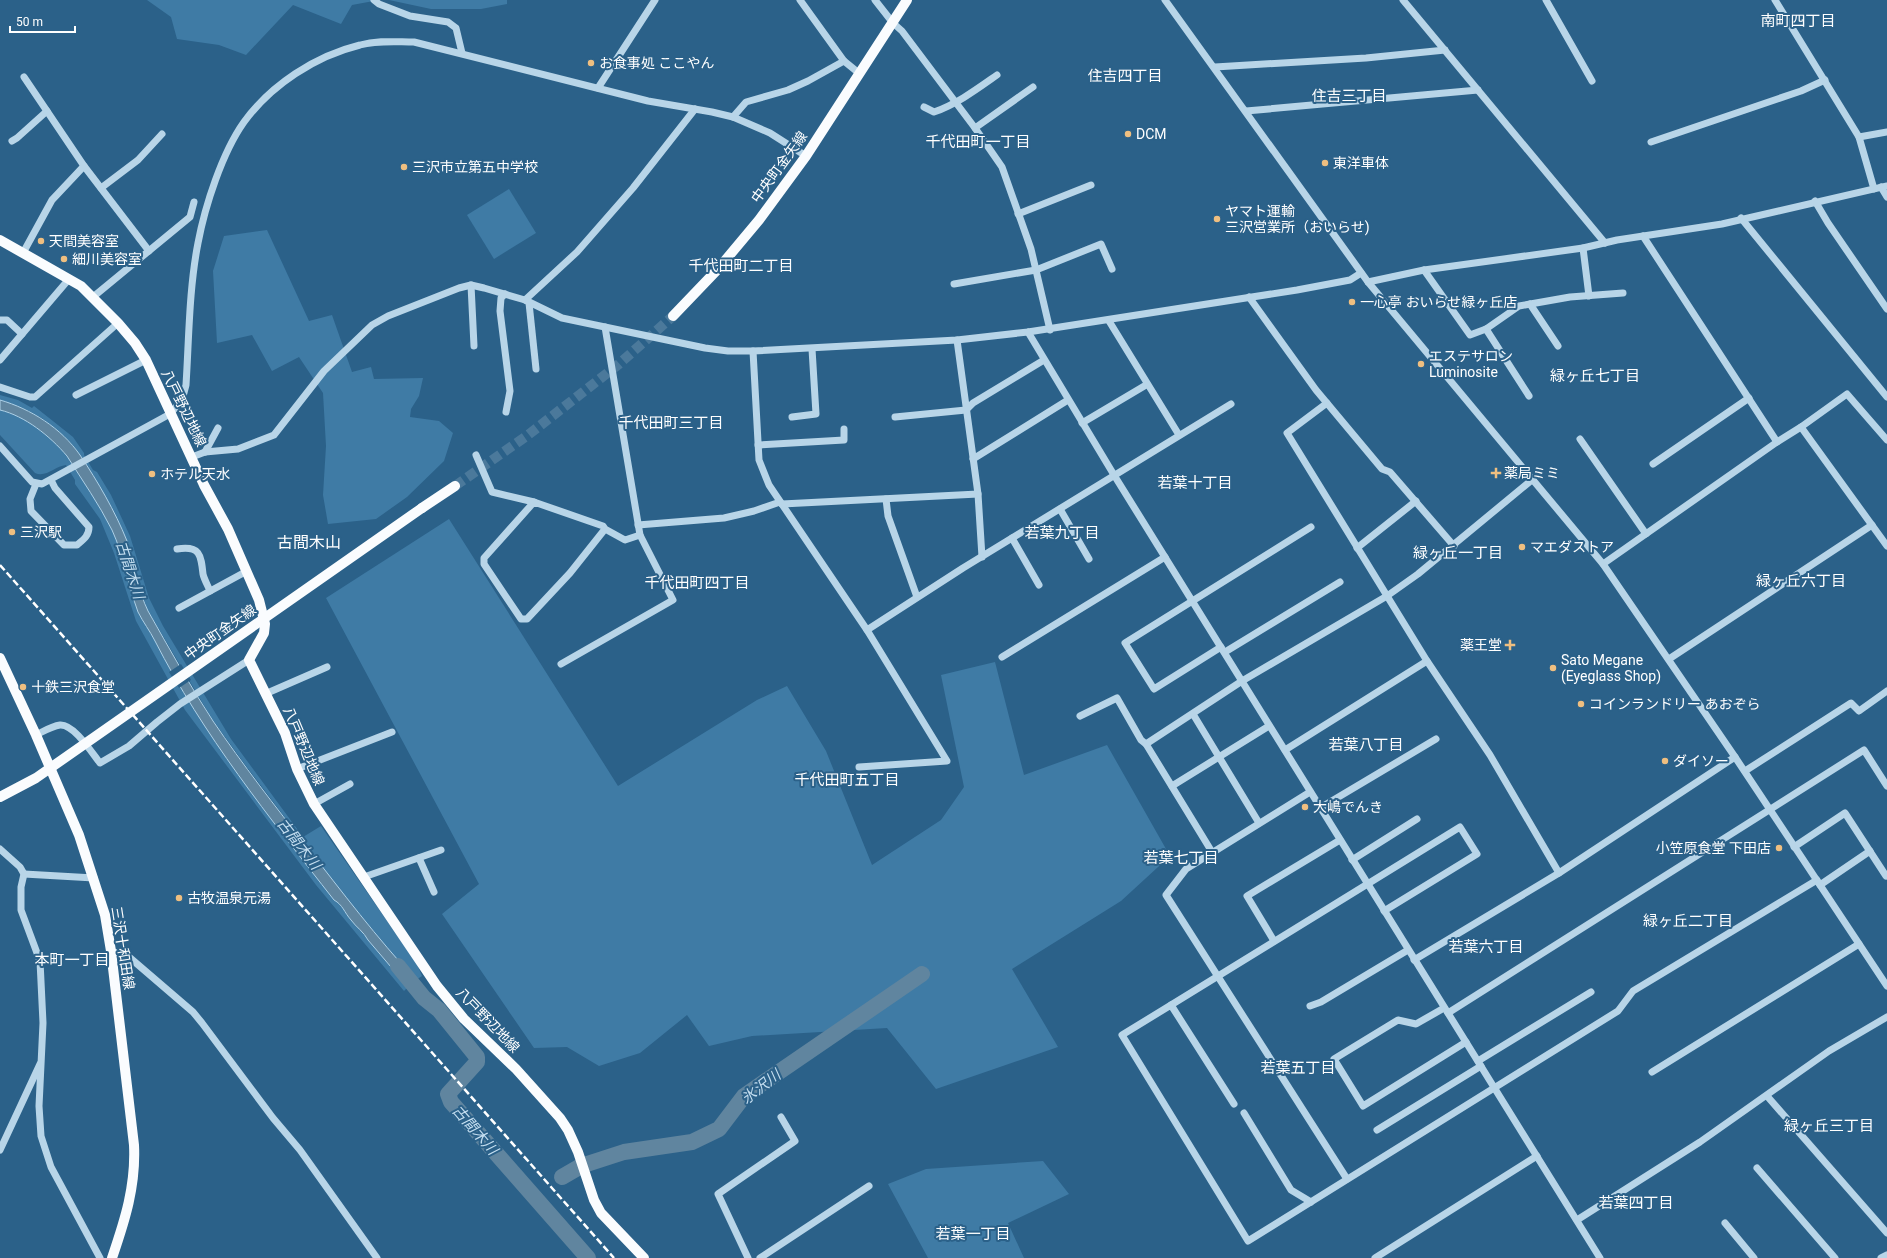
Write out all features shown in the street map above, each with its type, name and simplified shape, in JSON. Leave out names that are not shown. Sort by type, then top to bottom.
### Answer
[{"type":"main road","name":"中央町金矢線","points":[[673,316],[718,268],[759,220],[806,156],[907,0]]},
{"type":"main road","name":"八戸野辺地線","points":[[0,240],[81,286],[118,323],[135,343],[146,360],[170,414],[247,571],[259,600],[265,624],[264,633],[249,660],[292,751],[297,769],[314,804],[437,986],[464,1019],[516,1069],[560,1118],[568,1130],[578,1152],[594,1200],[601,1213],[644,1258]]},
{"type":"main road","name":"中央町金矢線","points":[[0,797],[36,778],[455,486]]},
{"type":"main road","name":"三沢十和田線","points":[[0,658],[36,735],[79,835],[105,915],[111,951],[134,1145],[135,1167],[127,1215],[112,1258]]},
{"type":"street","points":[[374,0],[379,4],[410,16],[448,22],[456,28],[462,53]]},
{"type":"street","points":[[598,88],[654,0]]},
{"type":"street","points":[[800,0],[844,61],[860,74]]},
{"type":"street","points":[[875,0],[893,23],[902,31],[975,128],[1002,167],[1030,248],[1050,330]]},
{"type":"street","points":[[1165,0],[1215,67],[1361,273],[1602,564],[1745,771],[1887,986]]},
{"type":"street","points":[[1403,0],[1605,243]]},
{"type":"street","points":[[1546,0],[1592,81]]},
{"type":"street","points":[[1775,0],[1859,137],[1881,187],[1887,197]]},
{"type":"street","points":[[0,446],[32,482],[42,484],[52,480],[170,414],[182,400],[186,385],[194,281],[198,245],[205,212],[218,175],[233,141],[244,123],[263,100],[284,81],[325,58],[360,45],[386,41],[414,42],[648,101],[733,117],[770,133],[806,156]]},
{"type":"street","points":[[1215,67],[1366,58],[1445,50]]},
{"type":"street","points":[[733,117],[746,102],[788,90],[808,81],[844,61]]},
{"type":"street","points":[[924,107],[934,112],[966,97],[997,75]]},
{"type":"street","points":[[24,77],[84,166],[149,251]]},
{"type":"street","points":[[1651,142],[1801,91],[1825,80]]},
{"type":"street","points":[[975,128],[1033,87]]},
{"type":"street","points":[[1246,111],[1478,90]]},
{"type":"street","points":[[527,301],[577,252],[633,188],[695,109]]},
{"type":"street","points":[[12,141],[47,110]]},
{"type":"street","points":[[1859,137],[1887,132]]},
{"type":"street","points":[[101,188],[138,160],[162,134]]},
{"type":"street","points":[[23,253],[52,200],[84,166]]},
{"type":"street","points":[[1018,214],[1091,184]]},
{"type":"street","points":[[1368,282],[1424,270],[1584,248],[1643,236],[1722,224],[1741,218],[1881,187]]},
{"type":"street","points":[[1815,201],[1828,224],[1887,310]]},
{"type":"street","points":[[93,297],[190,217],[194,202]]},
{"type":"street","points":[[1741,218],[1887,397]]},
{"type":"street","points":[[1643,236],[1777,442]]},
{"type":"street","points":[[954,284],[1036,270],[1101,244],[1112,269]]},
{"type":"street","points":[[1584,248],[1589,296]]},
{"type":"street","points":[[1424,270],[1470,335],[1486,329],[1519,306],[1570,297],[1624,293]]},
{"type":"street","points":[[192,457],[205,452],[238,449],[274,434],[324,371],[372,325],[388,316],[459,288],[471,285],[527,301],[562,318],[706,348],[728,351],[753,351],[957,340],[1050,330],[1350,280],[1361,273]]},
{"type":"street","points":[[0,360],[69,279]]},
{"type":"street","points":[[471,285],[474,346]]},
{"type":"street","points":[[505,294],[502,298],[500,311],[510,391],[506,412]]},
{"type":"street","points":[[1249,297],[1327,403],[1382,468],[1390,472],[1454,546]]},
{"type":"street","points":[[527,301],[536,369]]},
{"type":"street","points":[[1530,304],[1558,346]]},
{"type":"street","points":[[0,320],[7,320],[22,334]]},
{"type":"street","points":[[1109,321],[1146,385],[1178,436]]},
{"type":"street","points":[[0,387],[30,397],[36,397],[118,323]]},
{"type":"street","points":[[561,664],[673,600],[640,535],[605,327]]},
{"type":"street","points":[[1486,329],[1530,396]]},
{"type":"street","points":[[1028,332],[1114,476],[1285,750],[1366,884],[1600,1258]]},
{"type":"street","points":[[957,340],[978,494],[982,557]]},
{"type":"street","points":[[792,416],[816,414],[812,349]]},
{"type":"street","points":[[753,351],[759,460],[762,470],[781,503],[867,630],[947,760],[859,767]]},
{"type":"street","points":[[76,395],[146,360]]},
{"type":"street","points":[[895,417],[966,410],[973,403],[1044,360]]},
{"type":"street","points":[[1082,423],[1146,385]]},
{"type":"street","points":[[1602,564],[1847,394],[1886,437]]},
{"type":"street","points":[[1653,464],[1749,398]]},
{"type":"street","points":[[973,459],[1068,400]]},
{"type":"street","points":[[1327,403],[1287,433],[1427,661],[1490,755],[1559,873]]},
{"type":"street","points":[[867,630],[1060,508],[1231,404]]},
{"type":"street","points":[[1801,427],[1887,546]]},
{"type":"street","points":[[205,452],[218,428]]},
{"type":"street","points":[[758,445],[844,440],[844,430]]},
{"type":"street","points":[[1580,440],[1646,534]]},
{"type":"street","points":[[476,455],[492,492],[534,502],[603,526],[625,540],[640,535]]},
{"type":"street","points":[[36,484],[30,499],[31,511],[64,545],[77,545],[89,533],[89,528],[55,488],[52,480]]},
{"type":"street","points":[[1146,744],[1242,681],[1387,596],[1454,546],[1533,480]]},
{"type":"street","points":[[638,525],[724,518],[781,503],[978,494]]},
{"type":"street","points":[[886,499],[888,516],[917,597]]},
{"type":"street","points":[[1357,548],[1416,501]]},
{"type":"street","points":[[534,502],[484,558],[484,564],[521,620],[527,619],[570,573],[606,529]]},
{"type":"street","points":[[1060,508],[1089,559]]},
{"type":"street","points":[[1669,659],[1872,524]]},
{"type":"street","points":[[1311,527],[1124,643],[1154,689],[1340,582]]},
{"type":"street","points":[[1012,538],[1039,586]]},
{"type":"street","points":[[177,549],[185,548],[198,552],[201,557],[203,574],[210,591]]},
{"type":"street","points":[[1002,658],[1165,557]]},
{"type":"street","points":[[179,608],[247,571]]},
{"type":"street","points":[[36,735],[54,726],[67,726],[74,730],[100,764],[129,746],[180,704],[249,660]]},
{"type":"street","points":[[1285,750],[1427,661]]},
{"type":"street","points":[[266,694],[327,667]]},
{"type":"street","points":[[1745,771],[1851,703],[1859,711],[1887,691]]},
{"type":"street","points":[[1080,716],[1117,698],[1141,740],[1146,744],[1212,852]]},
{"type":"street","points":[[1193,714],[1259,823]]},
{"type":"street","points":[[1172,786],[1269,726]]},
{"type":"street","points":[[297,769],[392,732]]},
{"type":"street","points":[[1320,808],[1436,739]]},
{"type":"street","points":[[1466,1042],[1363,1106],[1334,1059],[1398,1020],[1416,1024],[1446,1010],[1770,810],[1864,750],[1887,786]]},
{"type":"street","points":[[1414,960],[1559,873],[1735,757]]},
{"type":"street","points":[[314,804],[350,784]]},
{"type":"street","points":[[1310,792],[1186,869],[1166,895],[1347,1179]]},
{"type":"street","points":[[1794,847],[1845,813],[1886,876]]},
{"type":"street","points":[[1352,860],[1417,819]]},
{"type":"street","points":[[1384,911],[1477,854],[1460,827],[1122,1035],[1248,1241],[1618,1011],[1632,991],[1870,852]]},
{"type":"street","points":[[1274,941],[1247,896],[1340,840]]},
{"type":"street","points":[[0,849],[10,857],[24,874],[94,878]]},
{"type":"street","points":[[364,877],[441,850]]},
{"type":"street","points":[[419,858],[434,892]]},
{"type":"street","points":[[24,874],[21,887],[21,910],[40,961],[42,1059],[39,1106],[41,1136],[51,1168],[100,1258]]},
{"type":"street","points":[[1652,1072],[1859,944]]},
{"type":"street","points":[[1310,1006],[1321,1002],[1408,950]]},
{"type":"street","points":[[111,951],[129,957],[193,1012],[273,1118],[300,1150],[377,1258]]},
{"type":"street","points":[[1377,1130],[1591,992]]},
{"type":"street","points":[[1171,1004],[1234,1104]]},
{"type":"street","points":[[1577,1220],[1700,1142],[1830,1051],[1887,1017]]},
{"type":"street","points":[[0,1150],[42,1059]]},
{"type":"street","points":[[1767,1096],[1887,1233]]},
{"type":"street","points":[[1244,1113],[1291,1190],[1311,1202]]},
{"type":"street","points":[[748,1258],[718,1194],[796,1141],[781,1117]]},
{"type":"street","points":[[1375,1258],[1537,1156]]},
{"type":"street","points":[[1757,1168],[1835,1258]]},
{"type":"street","points":[[760,1258],[869,1186]]},
{"type":"street","points":[[1725,1223],[1754,1258]]},
{"type":"street","points":[[1881,1258],[1887,1255]]},
{"type":"shaded area","points":[[147,0],[379,0],[352,5],[341,24],[293,5],[246,55],[219,45],[177,39],[171,17]]},
{"type":"shaded area","points":[[389,0],[507,0],[507,4],[481,9],[431,9]]},
{"type":"shaded area","points":[[509,189],[536,233],[494,259],[467,215]]},
{"type":"shaded area","points":[[267,230],[309,321],[332,315],[352,372],[371,367],[374,379],[423,378],[419,396],[411,409],[410,417],[439,421],[453,433],[444,461],[407,497],[376,519],[328,524],[323,495],[326,446],[323,393],[299,357],[272,371],[252,335],[217,343],[213,271],[224,236]]},
{"type":"shaded area","points":[[0,395],[18,400],[32,408],[34,406],[73,437],[93,470],[97,472],[111,495],[130,536],[149,598],[163,626],[231,739],[303,837],[321,826],[417,964],[422,976],[416,980],[399,962],[338,888],[212,719],[147,609],[127,542],[119,523],[80,455],[71,443],[43,419],[27,410],[0,400]]},
{"type":"shaded area","points":[[0,410],[28,422],[45,434],[67,456],[107,520],[120,550],[138,612],[194,709],[261,806],[353,923],[408,987],[404,991],[316,885],[185,710],[136,621],[114,553],[100,519],[75,484],[75,480],[66,465],[47,473],[35,473],[0,435]]},
{"type":"shaded area","points":[[449,519],[618,786],[757,700],[787,686],[826,751],[872,865],[941,820],[964,787],[941,675],[995,662],[1024,775],[1107,745],[1170,856],[1121,901],[1012,969],[1058,1047],[936,1089],[887,1028],[752,1036],[709,1046],[687,1015],[640,1053],[599,1066],[567,1047],[534,1048],[442,914],[479,884],[326,598]]},
{"type":"shaded area","points":[[1043,1161],[1069,1194],[1008,1223],[1024,1258],[928,1258],[888,1184],[926,1169]]},
{"type":"water","points":[[0,400],[34,414],[55,428],[80,455],[106,497],[127,541],[148,611],[196,694],[224,737],[271,801],[360,915],[416,980],[408,987],[353,923],[341,906],[334,900],[285,838],[238,775],[194,709],[138,612],[120,550],[107,520],[67,456],[45,434],[28,422],[0,410]]},
{"type":"pier","points":[[181,664],[191,680],[179,688],[169,672]]},
{"type":"waterway","name":"古間木川","points":[[398,966],[424,998],[439,1010],[477,1057],[477,1062],[448,1094],[451,1102],[588,1258]]},
{"type":"waterway","name":"氷沢川","points":[[587,1164],[624,1152],[692,1142],[719,1129],[744,1096],[922,974]]},
{"type":"waterway","name":"氷沢川","points":[[562,1177],[581,1166]]},
{"type":"tunnel","points":[[455,486],[528,435],[619,364],[673,316]]},
{"type":"railway","points":[[0,565],[614,1258]]},
{"type":"place","name":"お食事処 ここやん","points":[[591,63]]},
{"type":"place","name":"DCM","points":[[1128,134]]},
{"type":"place","name":"東洋車体","points":[[1325,163]]},
{"type":"place","name":"三沢市立第五中学校","points":[[404,167]]},
{"type":"place","name":"ヤマト運輸 三沢営業所（おいらせ)","points":[[1217,219]]},
{"type":"place","name":"天間美容室","points":[[41,241]]},
{"type":"place","name":"細川美容室","points":[[64,259]]},
{"type":"place","name":"一心亭 おいらせ緑ヶ丘店","points":[[1352,302]]},
{"type":"place","name":"エステサロン Luminosite","points":[[1421,364]]},
{"type":"place","name":"薬局ミミ","points":[[1496,473]]},
{"type":"place","name":"ホテル天水","points":[[152,474]]},
{"type":"place","name":"三沢駅","points":[[12,532]]},
{"type":"place","name":"マエダストア","points":[[1522,547]]},
{"type":"place","name":"薬王堂","points":[[1510,645]]},
{"type":"place","name":"Sato Megane (Eyeglass Shop)","points":[[1553,668]]},
{"type":"place","name":"十鉄三沢食堂","points":[[23,687]]},
{"type":"place","name":"コインランドリー あおぞら","points":[[1581,704]]},
{"type":"place","name":"ダイソー","points":[[1665,761]]},
{"type":"place","name":"大嶋でんき","points":[[1305,807]]},
{"type":"place","name":"小笠原食堂 下田店","points":[[1779,848]]},
{"type":"place","name":"古牧温泉元湯","points":[[179,898]]},
{"type":"district","name":"南町四丁目","points":[[1798,21]]},
{"type":"district","name":"住吉四丁目","points":[[1125,76]]},
{"type":"district","name":"住吉三丁目","points":[[1349,96]]},
{"type":"district","name":"千代田町一丁目","points":[[978,142]]},
{"type":"district","name":"千代田町二丁目","points":[[741,266]]},
{"type":"district","name":"緑ヶ丘七丁目","points":[[1595,376]]},
{"type":"district","name":"千代田町三丁目","points":[[671,423]]},
{"type":"district","name":"若葉十丁目","points":[[1195,483]]},
{"type":"district","name":"若葉九丁目","points":[[1062,533]]},
{"type":"district","name":"古間木山","points":[[309,542]]},
{"type":"district","name":"緑ヶ丘一丁目","points":[[1458,553]]},
{"type":"district","name":"緑ヶ丘六丁目","points":[[1801,581]]},
{"type":"district","name":"千代田町四丁目","points":[[697,583]]},
{"type":"district","name":"若葉八丁目","points":[[1366,745]]},
{"type":"district","name":"千代田町五丁目","points":[[847,780]]},
{"type":"district","name":"若葉七丁目","points":[[1181,858]]},
{"type":"district","name":"緑ヶ丘二丁目","points":[[1688,921]]},
{"type":"district","name":"若葉六丁目","points":[[1486,947]]},
{"type":"district","name":"本町一丁目","points":[[72,960]]},
{"type":"district","name":"若葉五丁目","points":[[1298,1068]]},
{"type":"district","name":"緑ヶ丘三丁目","points":[[1829,1126]]},
{"type":"district","name":"若葉四丁目","points":[[1636,1203]]},
{"type":"district","name":"若葉一丁目","points":[[973,1234]]}]
